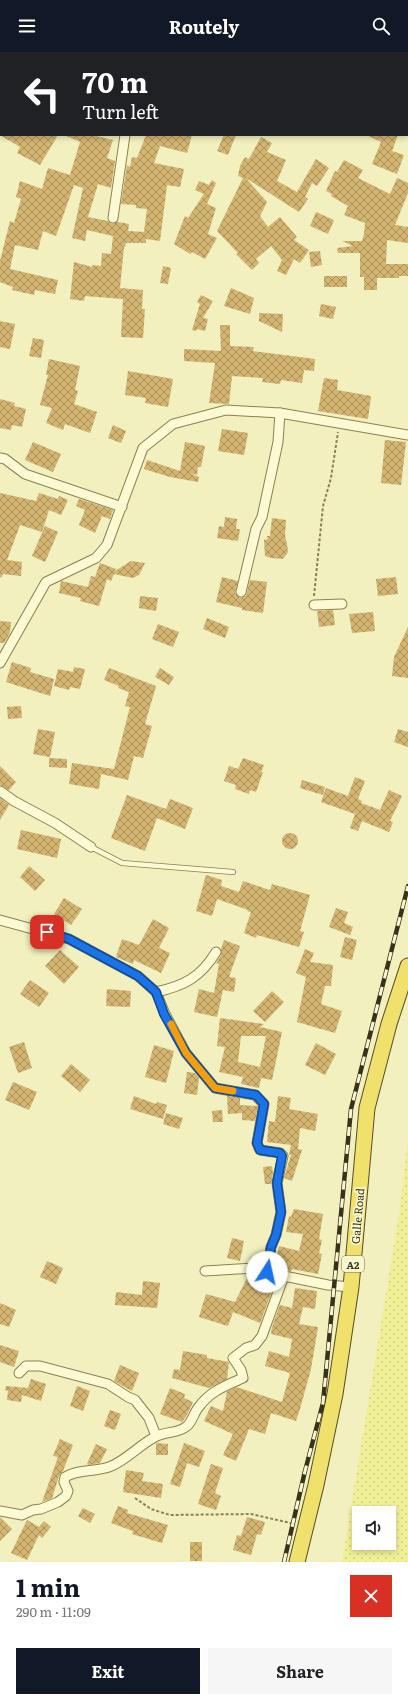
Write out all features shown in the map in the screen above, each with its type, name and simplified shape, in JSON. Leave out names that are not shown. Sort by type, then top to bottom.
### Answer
[{"type":"highway","name":"Galle Road","points":[[297,1562],[335,1394],[351,1287],[367,1108],[389,1024],[408,966]]},
{"type":"street","points":[[113,218],[125,136]]},
{"type":"street","points":[[0,663],[46,582],[96,558],[107,545],[143,448],[173,424],[226,410],[280,413],[408,435]]},
{"type":"street","points":[[241,592],[256,529],[262,516],[278,442],[280,413]]},
{"type":"street","points":[[0,458],[5,459],[25,474],[122,507]]},
{"type":"street","points":[[314,605],[342,604]]},
{"type":"street","points":[[0,791],[14,801],[55,823],[91,847]]},
{"type":"street","points":[[0,920],[69,939],[138,976],[156,992],[164,1014],[186,1053],[215,1088],[256,1095],[264,1104],[257,1143],[260,1150],[280,1153],[282,1156],[277,1183],[281,1212],[276,1235],[271,1247],[267,1272]]},
{"type":"street","points":[[156,992],[173,988],[196,977],[207,966],[216,952]]},
{"type":"street","points":[[205,1271],[254,1268],[328,1285],[351,1287]]},
{"type":"street","points":[[0,1511],[22,1515],[58,1502],[66,1496],[68,1491],[64,1482],[64,1477],[70,1474],[90,1472],[110,1467],[156,1436],[178,1431],[188,1426],[195,1411],[207,1396],[226,1385],[243,1378],[241,1370],[233,1358],[246,1348],[255,1344],[262,1336],[284,1276]]},
{"type":"street","points":[[19,1373],[26,1366],[40,1366],[108,1384],[136,1400],[149,1418],[156,1436]]},
{"type":"lane","points":[[91,847],[122,863],[233,872]]},
{"type":"path","points":[[314,605],[323,506],[331,478],[338,423]]},
{"type":"path","points":[[135,1498],[151,1510],[170,1515],[251,1514],[305,1528]]},
{"type":"sand","points":[[408,1139],[408,1562],[342,1562],[400,1208]]},
{"type":"building","points":[[2,136],[57,136],[40,165],[17,153],[20,147]]},
{"type":"building","points":[[66,136],[96,136],[113,140],[107,158],[115,161],[111,188],[98,184],[88,217],[108,221],[112,224],[118,222],[129,224],[128,231],[144,232],[147,209],[136,208],[136,205],[121,204],[127,165],[130,167],[132,157],[137,158],[146,136],[192,136],[187,153],[160,146],[154,163],[184,169],[180,187],[167,185],[160,241],[146,239],[146,243],[126,243],[124,247],[120,288],[143,290],[142,309],[145,309],[143,338],[121,337],[123,299],[85,296],[84,301],[70,299],[74,262],[92,267],[92,265],[101,266],[102,253],[111,254],[113,236],[87,230],[85,241],[72,238],[83,188],[74,185],[56,236],[43,231],[38,250],[15,245],[10,269],[58,280],[55,294],[35,290],[34,295],[12,290],[13,287],[0,282],[0,261],[10,221],[14,223],[21,199],[16,197],[20,181],[42,189],[48,168],[70,175],[80,142]]},
{"type":"building","points":[[224,136],[236,136],[228,155],[217,151]]},
{"type":"building","points":[[368,136],[398,136],[392,151],[404,155],[397,174],[372,164],[381,142]]},
{"type":"building","points":[[261,137],[272,143],[267,152],[286,160],[277,181],[297,192],[316,159],[329,168],[317,186],[312,183],[305,197],[308,199],[299,212],[246,178],[267,202],[260,216],[268,227],[280,217],[297,237],[294,240],[309,250],[300,263],[294,259],[286,275],[277,271],[282,260],[271,246],[256,259],[259,263],[252,270],[236,254],[238,253],[217,231],[243,178],[238,176],[240,166],[245,157],[249,159]]},
{"type":"building","points":[[344,160],[363,170],[358,178],[390,194],[397,178],[408,183],[408,193],[395,225],[408,227],[408,243],[387,240],[386,264],[408,264],[408,276],[399,276],[399,278],[377,278],[377,290],[364,290],[364,277],[360,277],[360,253],[338,253],[337,248],[353,246],[342,241],[362,241],[365,223],[344,215],[348,206],[331,196],[332,194],[326,191],[335,171],[337,172]]},
{"type":"building","points":[[212,180],[216,183],[207,204],[216,208],[208,234],[217,238],[205,259],[192,252],[190,254],[174,244],[185,216],[188,218],[204,194],[195,190],[199,181],[209,185]]},
{"type":"building","points":[[316,212],[334,220],[328,234],[310,226]]},
{"type":"building","points":[[320,251],[322,265],[311,267],[309,252]]},
{"type":"building","points":[[163,266],[171,268],[168,284],[160,283]]},
{"type":"building","points":[[324,276],[347,276],[347,287],[324,287]]},
{"type":"building","points":[[231,288],[254,298],[250,314],[224,306]]},
{"type":"building","points":[[201,295],[213,301],[203,318],[208,319],[205,331],[197,329],[196,331],[192,330],[200,304],[197,302]]},
{"type":"building","points":[[321,304],[336,307],[333,319],[319,316]]},
{"type":"building","points":[[259,313],[283,314],[282,332],[259,321]]},
{"type":"building","points":[[0,321],[15,324],[10,349],[0,347]]},
{"type":"building","points":[[220,325],[230,325],[230,346],[254,347],[253,351],[315,359],[314,371],[304,370],[302,383],[281,380],[280,384],[262,382],[263,378],[232,376],[229,404],[209,403],[215,363],[184,361],[184,349],[221,351]]},
{"type":"building","points":[[33,338],[44,340],[41,358],[29,356]]},
{"type":"building","points":[[49,359],[80,366],[75,390],[78,391],[74,404],[97,412],[90,433],[65,424],[63,430],[46,423],[52,408],[40,405],[48,375],[46,375]]},
{"type":"building","points":[[128,371],[173,379],[168,407],[145,403],[146,398],[125,395]]},
{"type":"building","points":[[324,378],[338,380],[337,390],[371,396],[368,419],[318,411]]},
{"type":"building","points":[[0,399],[15,403],[14,406],[26,409],[22,427],[12,425],[11,430],[0,428]]},
{"type":"building","points":[[113,425],[126,431],[121,443],[108,438]]},
{"type":"building","points":[[222,429],[248,433],[244,455],[218,451]]},
{"type":"building","points":[[385,440],[406,442],[401,485],[381,483]]},
{"type":"building","points":[[33,442],[61,454],[53,472],[25,460]]},
{"type":"building","points":[[185,442],[205,446],[201,467],[198,467],[197,475],[189,473],[199,477],[198,482],[170,477],[144,469],[147,460],[180,471]]},
{"type":"building","points":[[0,493],[36,501],[39,493],[58,499],[59,496],[68,500],[61,515],[49,510],[42,532],[20,525],[7,560],[22,562],[21,576],[3,574],[1,578],[0,577]]},
{"type":"building","points":[[79,499],[113,510],[110,519],[102,516],[95,533],[79,525],[85,510],[76,506]]},
{"type":"building","points":[[225,517],[237,519],[236,529],[240,529],[238,541],[217,538],[219,526],[224,527]]},
{"type":"building","points":[[272,518],[286,520],[285,536],[288,552],[283,559],[265,556],[264,540],[268,539],[267,536],[270,536]]},
{"type":"building","points":[[45,526],[58,532],[45,562],[32,556]]},
{"type":"building","points":[[131,561],[145,563],[139,575],[133,578],[114,574],[111,581],[107,579],[99,606],[80,601],[81,598],[59,593],[61,581],[88,587],[91,576],[95,577],[100,563],[116,569],[115,571]]},
{"type":"building","points":[[222,577],[238,581],[235,593],[240,598],[246,596],[250,580],[267,582],[263,613],[242,610],[242,608],[216,602]]},
{"type":"building","points":[[396,577],[398,594],[378,596],[376,579]]},
{"type":"building","points":[[140,596],[158,598],[156,611],[139,608]]},
{"type":"building","points":[[333,610],[335,625],[319,627],[317,611]]},
{"type":"building","points":[[373,612],[375,631],[352,633],[349,614]]},
{"type":"building","points":[[207,618],[229,627],[225,638],[203,629]]},
{"type":"building","points":[[0,621],[11,622],[10,633],[4,643],[0,643]]},
{"type":"building","points":[[158,624],[179,632],[173,647],[152,639]]},
{"type":"building","points":[[408,627],[408,678],[392,676],[394,657]]},
{"type":"building","points":[[12,662],[31,668],[30,672],[54,679],[50,696],[6,682]]},
{"type":"building","points":[[74,667],[85,669],[80,689],[70,687],[69,690],[54,686],[58,669],[73,672]]},
{"type":"building","points":[[109,668],[156,686],[145,724],[152,726],[143,758],[134,756],[128,780],[101,774],[99,789],[69,784],[72,763],[114,769],[130,707],[125,706],[129,692],[104,680]]},
{"type":"building","points":[[160,668],[174,677],[169,685],[155,677]]},
{"type":"building","points":[[21,706],[22,718],[8,719],[7,707]]},
{"type":"building","points":[[38,729],[55,732],[50,757],[33,754]]},
{"type":"building","points":[[398,729],[408,732],[408,747],[394,742]]},
{"type":"building","points":[[49,758],[67,759],[67,768],[49,767]]},
{"type":"building","points":[[243,758],[264,765],[256,792],[250,790],[249,794],[235,789],[236,785],[224,781],[229,766],[238,769]]},
{"type":"building","points":[[0,766],[16,782],[9,790],[0,785]]},
{"type":"building","points":[[355,777],[365,781],[358,799],[362,801],[361,803],[380,810],[389,790],[402,796],[390,821],[393,822],[389,832],[362,821],[358,831],[350,828],[355,814],[321,802],[326,788],[348,796]]},
{"type":"building","points":[[302,780],[325,787],[323,795],[300,788]]},
{"type":"building","points":[[127,795],[166,809],[170,799],[193,808],[185,829],[157,818],[145,851],[111,838]]},
{"type":"building","points":[[0,798],[9,805],[0,820]]},
{"type":"building","points":[[21,830],[61,839],[57,858],[17,849]]},
{"type":"building","points":[[290,833],[296,835],[298,841],[296,847],[290,849],[284,847],[282,841],[284,835]]},
{"type":"building","points":[[29,866],[45,880],[35,891],[20,877]]},
{"type":"building","points":[[206,875],[222,880],[221,886],[239,892],[243,881],[270,890],[272,884],[310,895],[300,931],[304,932],[299,947],[257,935],[256,938],[244,933],[251,912],[217,899],[212,916],[196,911]]},
{"type":"building","points":[[64,898],[82,909],[71,925],[54,914]]},
{"type":"building","points":[[336,908],[348,912],[344,923],[353,927],[350,935],[329,927]]},
{"type":"building","points":[[153,919],[169,928],[159,948],[170,953],[161,973],[134,960],[133,964],[116,957],[122,939],[139,945]]},
{"type":"building","points":[[345,937],[357,940],[352,960],[340,957]]},
{"type":"building","points":[[224,940],[240,946],[229,977],[236,978],[234,992],[223,990],[217,1017],[194,1012],[199,989],[214,993],[219,964],[216,963],[221,955]]},
{"type":"building","points":[[305,949],[314,953],[310,962],[333,965],[331,986],[325,986],[321,1004],[342,1011],[335,1033],[297,1022],[306,977],[296,973]]},
{"type":"building","points":[[60,950],[79,967],[64,984],[45,966]]},
{"type":"building","points":[[30,980],[49,993],[39,1007],[20,994]]},
{"type":"building","points":[[107,989],[131,991],[130,1007],[106,1006]]},
{"type":"building","points":[[272,991],[284,1002],[265,1022],[253,1011]]},
{"type":"building","points":[[220,1018],[264,1024],[260,1027],[282,1032],[272,1080],[261,1078],[259,1088],[241,1084],[243,1077],[219,1072],[225,1047],[217,1046]],"holes":[[[241,1036],[266,1036],[260,1067],[238,1062]]]},
{"type":"building","points":[[24,1042],[32,1068],[18,1073],[9,1047]]},
{"type":"building","points":[[316,1043],[336,1054],[325,1075],[305,1065]]},
{"type":"building","points":[[154,1045],[174,1051],[166,1083],[145,1077]]},
{"type":"building","points":[[71,1064],[90,1080],[80,1092],[61,1076]]},
{"type":"building","points":[[187,1072],[195,1073],[199,1078],[197,1095],[184,1093]]},
{"type":"building","points":[[13,1082],[37,1092],[29,1110],[5,1100]]},
{"type":"building","points":[[134,1096],[156,1104],[157,1102],[167,1105],[163,1119],[130,1109]]},
{"type":"building","points":[[227,1096],[240,1098],[240,1105],[258,1106],[255,1121],[242,1120],[242,1113],[228,1114]]},
{"type":"building","points":[[278,1096],[291,1098],[289,1109],[318,1114],[315,1131],[300,1128],[298,1149],[302,1150],[292,1181],[284,1178],[291,1155],[289,1154],[291,1145],[267,1142],[269,1121],[275,1122]]},
{"type":"building","points":[[222,1110],[223,1122],[213,1122],[212,1111]]},
{"type":"building","points":[[166,1113],[183,1118],[179,1129],[163,1124]]},
{"type":"building","points":[[272,1166],[273,1173],[271,1184],[265,1184],[263,1167]]},
{"type":"building","points":[[294,1209],[323,1214],[319,1239],[322,1240],[319,1253],[322,1254],[318,1274],[292,1269],[291,1271],[274,1267],[279,1246],[299,1251],[303,1234],[286,1232],[289,1216],[291,1217]]},
{"type":"building","points":[[232,1238],[244,1241],[240,1261],[227,1258]]},
{"type":"building","points":[[47,1261],[63,1268],[56,1284],[40,1277]]},
{"type":"building","points":[[249,1274],[258,1275],[275,1283],[260,1323],[233,1312],[228,1326],[199,1317],[206,1294],[235,1302]]},
{"type":"building","points":[[143,1281],[160,1283],[157,1308],[115,1305],[116,1292],[142,1295]]},
{"type":"building","points":[[295,1288],[317,1291],[315,1309],[303,1307],[299,1324],[318,1327],[311,1369],[296,1421],[271,1413],[265,1434],[249,1429],[236,1461],[223,1455],[233,1434],[204,1421],[211,1406],[223,1411],[227,1392],[236,1387],[282,1402],[290,1373],[265,1366],[269,1351],[289,1357],[292,1339],[271,1334],[280,1305],[292,1308]]},
{"type":"building","points":[[0,1303],[16,1310],[9,1327],[0,1324]]},
{"type":"building","points":[[0,1345],[19,1351],[14,1367],[0,1362]]},
{"type":"building","points":[[183,1351],[207,1355],[207,1358],[229,1362],[227,1379],[209,1388],[172,1378],[174,1369],[180,1370]]},
{"type":"building","points":[[120,1365],[139,1373],[132,1391],[114,1381]]},
{"type":"building","points":[[31,1379],[46,1384],[41,1401],[22,1395],[21,1402],[7,1400],[8,1391],[5,1390],[6,1386],[28,1388]]},
{"type":"building","points":[[77,1386],[90,1391],[83,1411],[70,1406]]},
{"type":"building","points":[[170,1388],[185,1394],[184,1398],[193,1402],[182,1422],[160,1414]]},
{"type":"building","points":[[110,1410],[121,1414],[115,1430],[104,1426]]},
{"type":"building","points":[[60,1439],[73,1445],[63,1471],[59,1476],[52,1498],[42,1502],[58,1457],[53,1456]]},
{"type":"building","points":[[156,1443],[168,1444],[168,1455],[156,1455]]},
{"type":"building","points":[[184,1443],[205,1451],[199,1467],[187,1463],[180,1487],[170,1484]]},
{"type":"building","points":[[96,1444],[107,1449],[100,1463],[89,1465],[87,1464]]},
{"type":"building","points":[[211,1464],[223,1468],[215,1493],[221,1496],[216,1510],[198,1504]]},
{"type":"building","points":[[126,1470],[144,1473],[142,1481],[163,1484],[161,1498],[123,1492]]},
{"type":"building","points":[[118,1506],[128,1510],[127,1513],[168,1525],[162,1543],[132,1534],[133,1531],[111,1523]]},
{"type":"building","points":[[83,1508],[95,1514],[90,1523],[78,1516]]},
{"type":"building","points":[[0,1517],[12,1529],[0,1541]]},
{"type":"building","points":[[247,1517],[265,1522],[261,1535],[257,1534],[251,1555],[233,1550],[237,1535],[241,1536]]},
{"type":"building","points":[[27,1520],[39,1527],[44,1521],[51,1527],[42,1538],[39,1535],[27,1560],[11,1553]]},
{"type":"building","points":[[190,1542],[202,1542],[202,1561],[190,1561]]},
{"type":"railway","points":[[284,1562],[305,1471],[323,1403],[351,1109],[408,886]]},
{"type":"slow traffic","points":[[171,1024],[186,1053],[215,1088],[233,1091]]},
{"type":"route","points":[[47,932],[69,939],[138,976],[156,992],[164,1014],[174,1028],[180,1044],[215,1088],[256,1095],[264,1104],[257,1143],[260,1150],[280,1153],[282,1156],[277,1183],[281,1212],[276,1235],[271,1247],[267,1272]]}]
